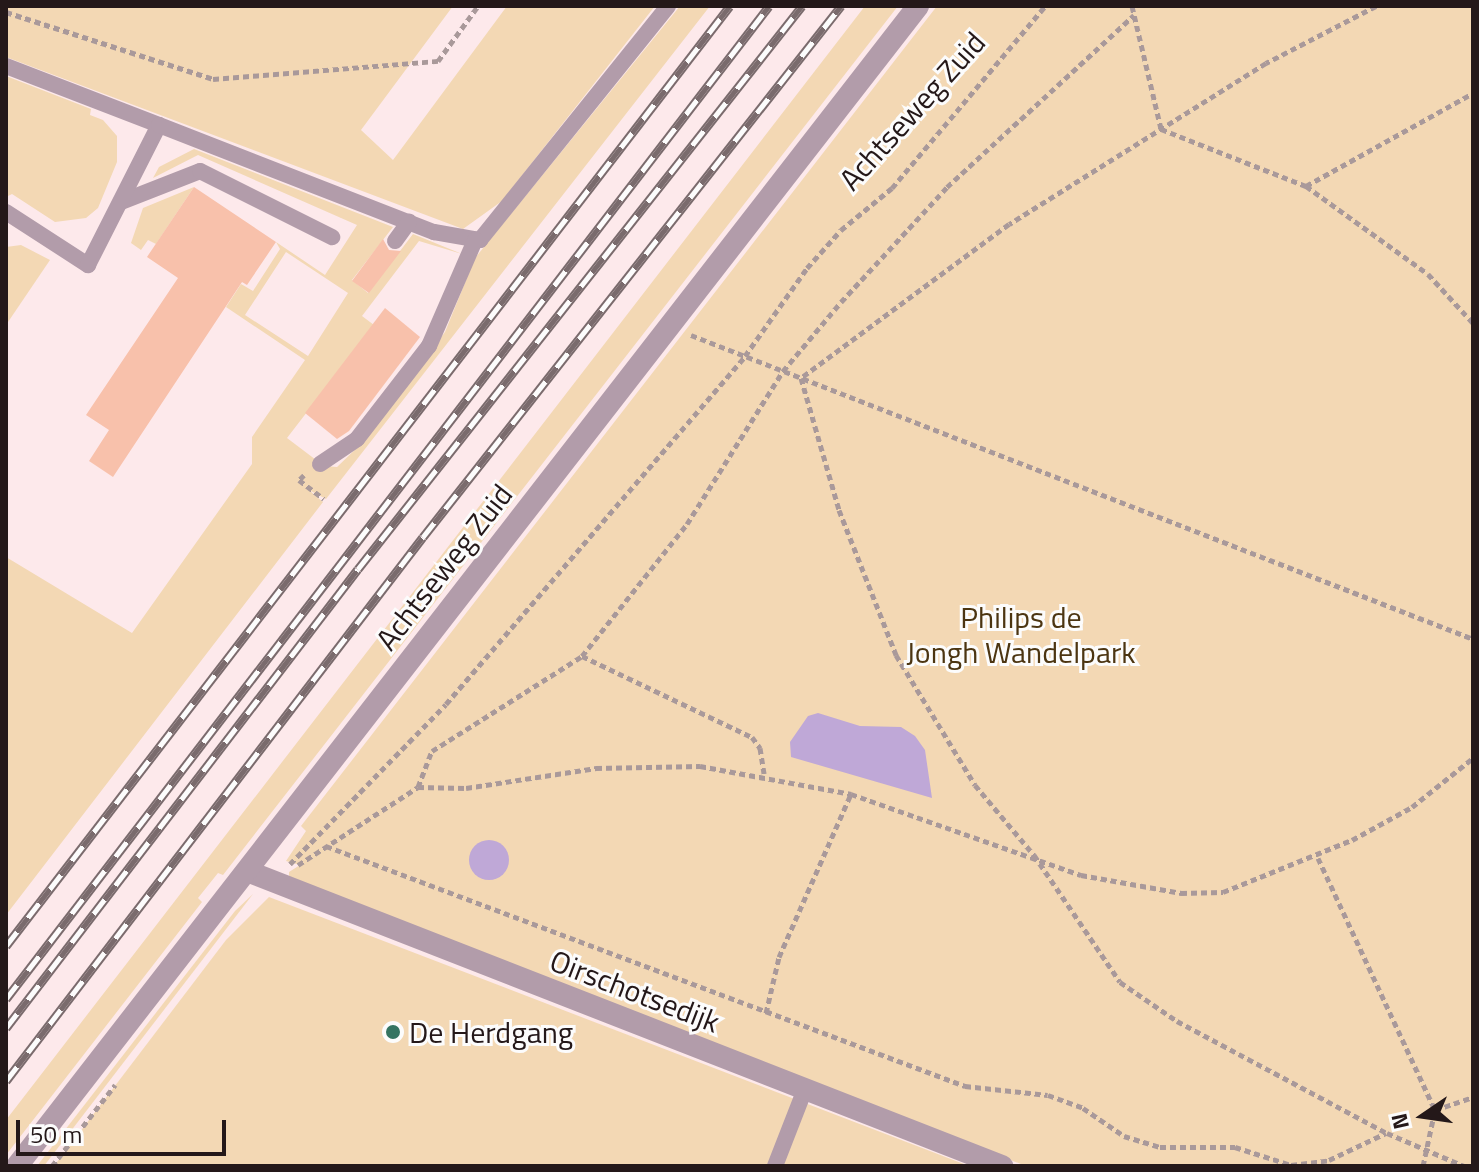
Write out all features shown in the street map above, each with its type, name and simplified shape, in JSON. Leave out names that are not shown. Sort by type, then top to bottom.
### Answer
[{"type":"street","name":"Achtseweg Zuid","points":[[17,1166],[918,6]]},
{"type":"street","name":"Oirschotsedijk","points":[[247,871],[1002,1166]]},
{"type":"lane","points":[[320,464],[357,439],[429,346],[475,240],[539,171],[668,6]]},
{"type":"lane","points":[[6,66],[409,222],[475,240]]},
{"type":"lane","points":[[6,212],[88,265],[159,125]]},
{"type":"lane","points":[[121,202],[200,171],[332,237]]},
{"type":"lane","points":[[395,241],[409,222]]},
{"type":"lane","points":[[775,1166],[805,1089]]},
{"type":"path","points":[[6,12],[213,79],[438,61],[478,6]]},
{"type":"path","name":"Achtseweg Zuid","points":[[326,846],[285,869],[446,704],[745,356],[807,268],[841,230],[892,188],[1045,6]]},
{"type":"path","points":[[1132,6],[1161,129]]},
{"type":"path","points":[[801,378],[1009,224],[1266,63],[1376,6]]},
{"type":"path","points":[[418,787],[432,751],[582,656],[687,524],[783,371],[947,187],[1134,15]]},
{"type":"path","points":[[1306,186],[1473,93]]},
{"type":"path","points":[[1161,129],[1306,186],[1428,274],[1473,323]]},
{"type":"path","points":[[668,327],[1473,639]]},
{"type":"path","points":[[801,378],[839,510],[896,655],[975,785],[1034,855],[1120,982],[1177,1021],[1387,1133],[1464,1166]]},
{"type":"path","points":[[310,488],[324,499]]},
{"type":"path","points":[[582,656],[752,737],[760,748],[764,774]]},
{"type":"path","points":[[326,846],[418,787],[466,788],[596,768],[700,766],[764,774],[851,794],[1034,855],[1081,875],[1181,893],[1223,892],[1318,858],[1412,807],[1473,758]]},
{"type":"path","points":[[766,1013],[779,957],[851,794]]},
{"type":"path","points":[[326,846],[965,1086],[1048,1095],[1083,1108],[1124,1136],[1160,1147],[1235,1147],[1291,1165],[1329,1160],[1387,1133]]},
{"type":"path","points":[[1318,858],[1435,1110],[1423,1166]]},
{"type":"path","points":[[1435,1110],[1473,1097]]},
{"type":"green space","points":[[6,6],[453,6],[361,130],[393,160],[507,6],[655,6],[502,201],[463,229],[6,57]]},
{"type":"green space","points":[[680,6],[710,6],[326,499],[309,490],[323,502],[6,915],[6,557],[132,633],[252,464],[252,437],[305,360],[226,307],[241,284],[253,291],[280,249],[276,242],[325,275],[357,225],[198,155],[153,178],[159,167],[194,149],[393,227],[352,280],[368,293],[413,234],[462,254],[419,241],[362,316],[374,325],[287,438],[324,466],[337,467],[363,442],[445,332],[475,258]],"holes":[[[286,252],[348,293],[308,356],[245,315]]]},
{"type":"green space","points":[[865,6],[898,6],[223,875],[218,873],[198,898],[202,902],[6,1155],[6,1120]]},
{"type":"green space","name":"Philips de Jongh Wandelpark","points":[[937,6],[1473,6],[1473,1166],[1026,1166],[289,879],[289,872],[300,865],[286,861],[306,831],[301,826]]},
{"type":"green space","points":[[6,76],[91,109],[90,115],[103,120],[117,136],[117,162],[98,208],[86,218],[55,222],[12,194],[6,197]]},
{"type":"green space","points":[[194,187],[156,244],[148,240],[141,250],[131,243],[143,208]]},
{"type":"green space","points":[[21,245],[50,260],[6,325],[6,247]]},
{"type":"green space","points":[[253,894],[44,1166],[37,1166],[235,911]]},
{"type":"green space","name":"De Herdgang","points":[[269,897],[969,1166],[54,1166],[226,940]]},
{"type":"shaded area","points":[[818,713],[860,726],[901,727],[915,736],[925,750],[932,798],[791,757],[790,742],[808,716]]},
{"type":"shaded area","points":[[489,840],[503,846],[509,860],[503,874],[489,880],[475,874],[469,860],[475,846]]},
{"type":"building","points":[[194,187],[276,242],[247,285],[242,282],[113,477],[89,461],[109,430],[86,415],[178,278],[147,257]]},
{"type":"building","points":[[383,239],[389,250],[401,251],[369,293],[352,281]]},
{"type":"building","points":[[385,308],[420,337],[349,431],[337,439],[305,413]]},
{"type":"railway","points":[[6,946],[730,6]]},
{"type":"railway","points":[[6,999],[769,6]]},
{"type":"railway","points":[[6,1028],[358,569],[802,6]]},
{"type":"railway","points":[[6,1081],[423,537],[841,6]]},
{"type":"place","name":"De Herdgang","points":[[393,1032]]}]
